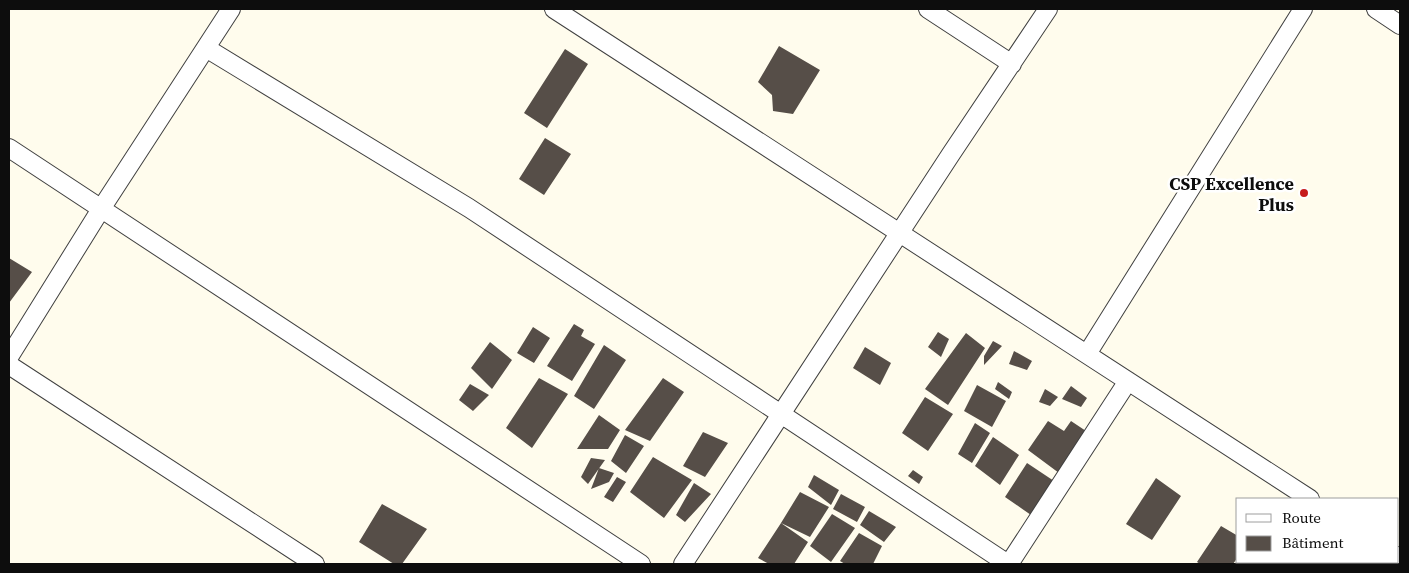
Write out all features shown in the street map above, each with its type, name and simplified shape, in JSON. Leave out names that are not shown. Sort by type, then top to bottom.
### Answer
[{"type":"street","points":[[9,356],[101,209],[231,9]]},
{"type":"street","points":[[554,9],[1308,498]]},
{"type":"street","points":[[928,9],[1012,64]]},
{"type":"street","points":[[683,564],[1048,9]]},
{"type":"street","points":[[1087,354],[1303,9]]},
{"type":"street","points":[[1376,9],[1400,25]]},
{"type":"street","points":[[206,48],[469,208],[1009,564],[1128,381]]},
{"type":"street","points":[[9,148],[642,564]]},
{"type":"street","points":[[9,365],[315,564]]},
{"type":"building","points":[[779,46],[820,70],[793,114],[773,111],[772,95],[758,82]]},
{"type":"building","points":[[565,49],[588,64],[547,128],[524,113]]},
{"type":"building","points":[[545,138],[571,154],[544,195],[519,179]]},
{"type":"building","points":[[9,258],[32,272],[9,303]]},
{"type":"building","points":[[574,324],[584,330],[581,336],[595,344],[572,381],[547,366]]},
{"type":"building","points":[[533,327],[550,338],[534,363],[517,353]]},
{"type":"building","points":[[938,332],[949,339],[941,357],[928,347]]},
{"type":"building","points":[[966,333],[985,348],[948,405],[925,389]]},
{"type":"building","points":[[993,341],[1002,346],[984,365],[984,356]]},
{"type":"building","points":[[490,342],[512,360],[492,389],[471,368]]},
{"type":"building","points":[[604,345],[626,360],[594,409],[574,396]]},
{"type":"building","points":[[865,347],[891,363],[880,385],[853,368]]},
{"type":"building","points":[[1014,351],[1032,361],[1027,370],[1009,364]]},
{"type":"building","points":[[539,378],[568,394],[532,448],[506,428]]},
{"type":"building","points":[[663,378],[684,392],[650,441],[625,430]]},
{"type":"building","points":[[998,382],[1012,392],[1009,399],[995,389]]},
{"type":"building","points":[[470,384],[489,395],[473,411],[459,400]]},
{"type":"building","points":[[977,385],[1006,401],[992,427],[964,411]]},
{"type":"building","points":[[1071,386],[1087,398],[1081,407],[1062,399]]},
{"type":"building","points":[[1045,389],[1058,397],[1050,406],[1039,402]]},
{"type":"building","points":[[925,397],[953,414],[928,451],[902,433]]},
{"type":"building","points":[[599,415],[620,430],[608,449],[577,449]]},
{"type":"building","points":[[1048,421],[1064,431],[1071,421],[1086,431],[1059,473],[1028,450]]},
{"type":"building","points":[[975,423],[990,433],[972,463],[958,454]]},
{"type":"building","points":[[703,432],[728,443],[705,477],[683,466]]},
{"type":"building","points":[[625,435],[644,446],[626,473],[611,461]]},
{"type":"building","points":[[993,437],[1019,455],[1000,485],[975,466]]},
{"type":"building","points":[[653,457],[692,480],[664,518],[630,492]]},
{"type":"building","points":[[591,458],[605,460],[588,484],[581,477]]},
{"type":"building","points":[[1027,463],[1054,481],[1031,515],[1005,497]]},
{"type":"building","points":[[599,468],[614,473],[609,482],[591,489]]},
{"type":"building","points":[[913,470],[923,477],[919,484],[908,476]]},
{"type":"building","points":[[814,475],[839,490],[831,505],[808,487]]},
{"type":"building","points":[[617,477],[626,482],[613,502],[604,497]]},
{"type":"building","points":[[1156,478],[1181,496],[1152,540],[1126,524]]},
{"type":"building","points":[[694,483],[711,494],[685,522],[676,515]]},
{"type":"building","points":[[800,492],[829,507],[810,537],[781,523]]},
{"type":"building","points":[[841,494],[865,507],[857,522],[833,509]]},
{"type":"building","points":[[382,504],[427,529],[402,564],[394,564],[359,542]]},
{"type":"building","points":[[869,511],[896,527],[884,542],[860,525]]},
{"type":"building","points":[[832,514],[855,528],[831,562],[810,546]]},
{"type":"building","points":[[781,523],[808,542],[794,564],[769,564],[758,558]]},
{"type":"building","points":[[1221,526],[1236,535],[1236,560],[1233,564],[1200,564],[1197,562]]},
{"type":"building","points":[[859,533],[882,546],[873,564],[845,564],[840,561]]},
{"type":"building","points":[[1242,563],[1282,563],[1281,564]]},
{"type":"place","name":"CSP Excellence Plus","points":[[1304,193]]}]
